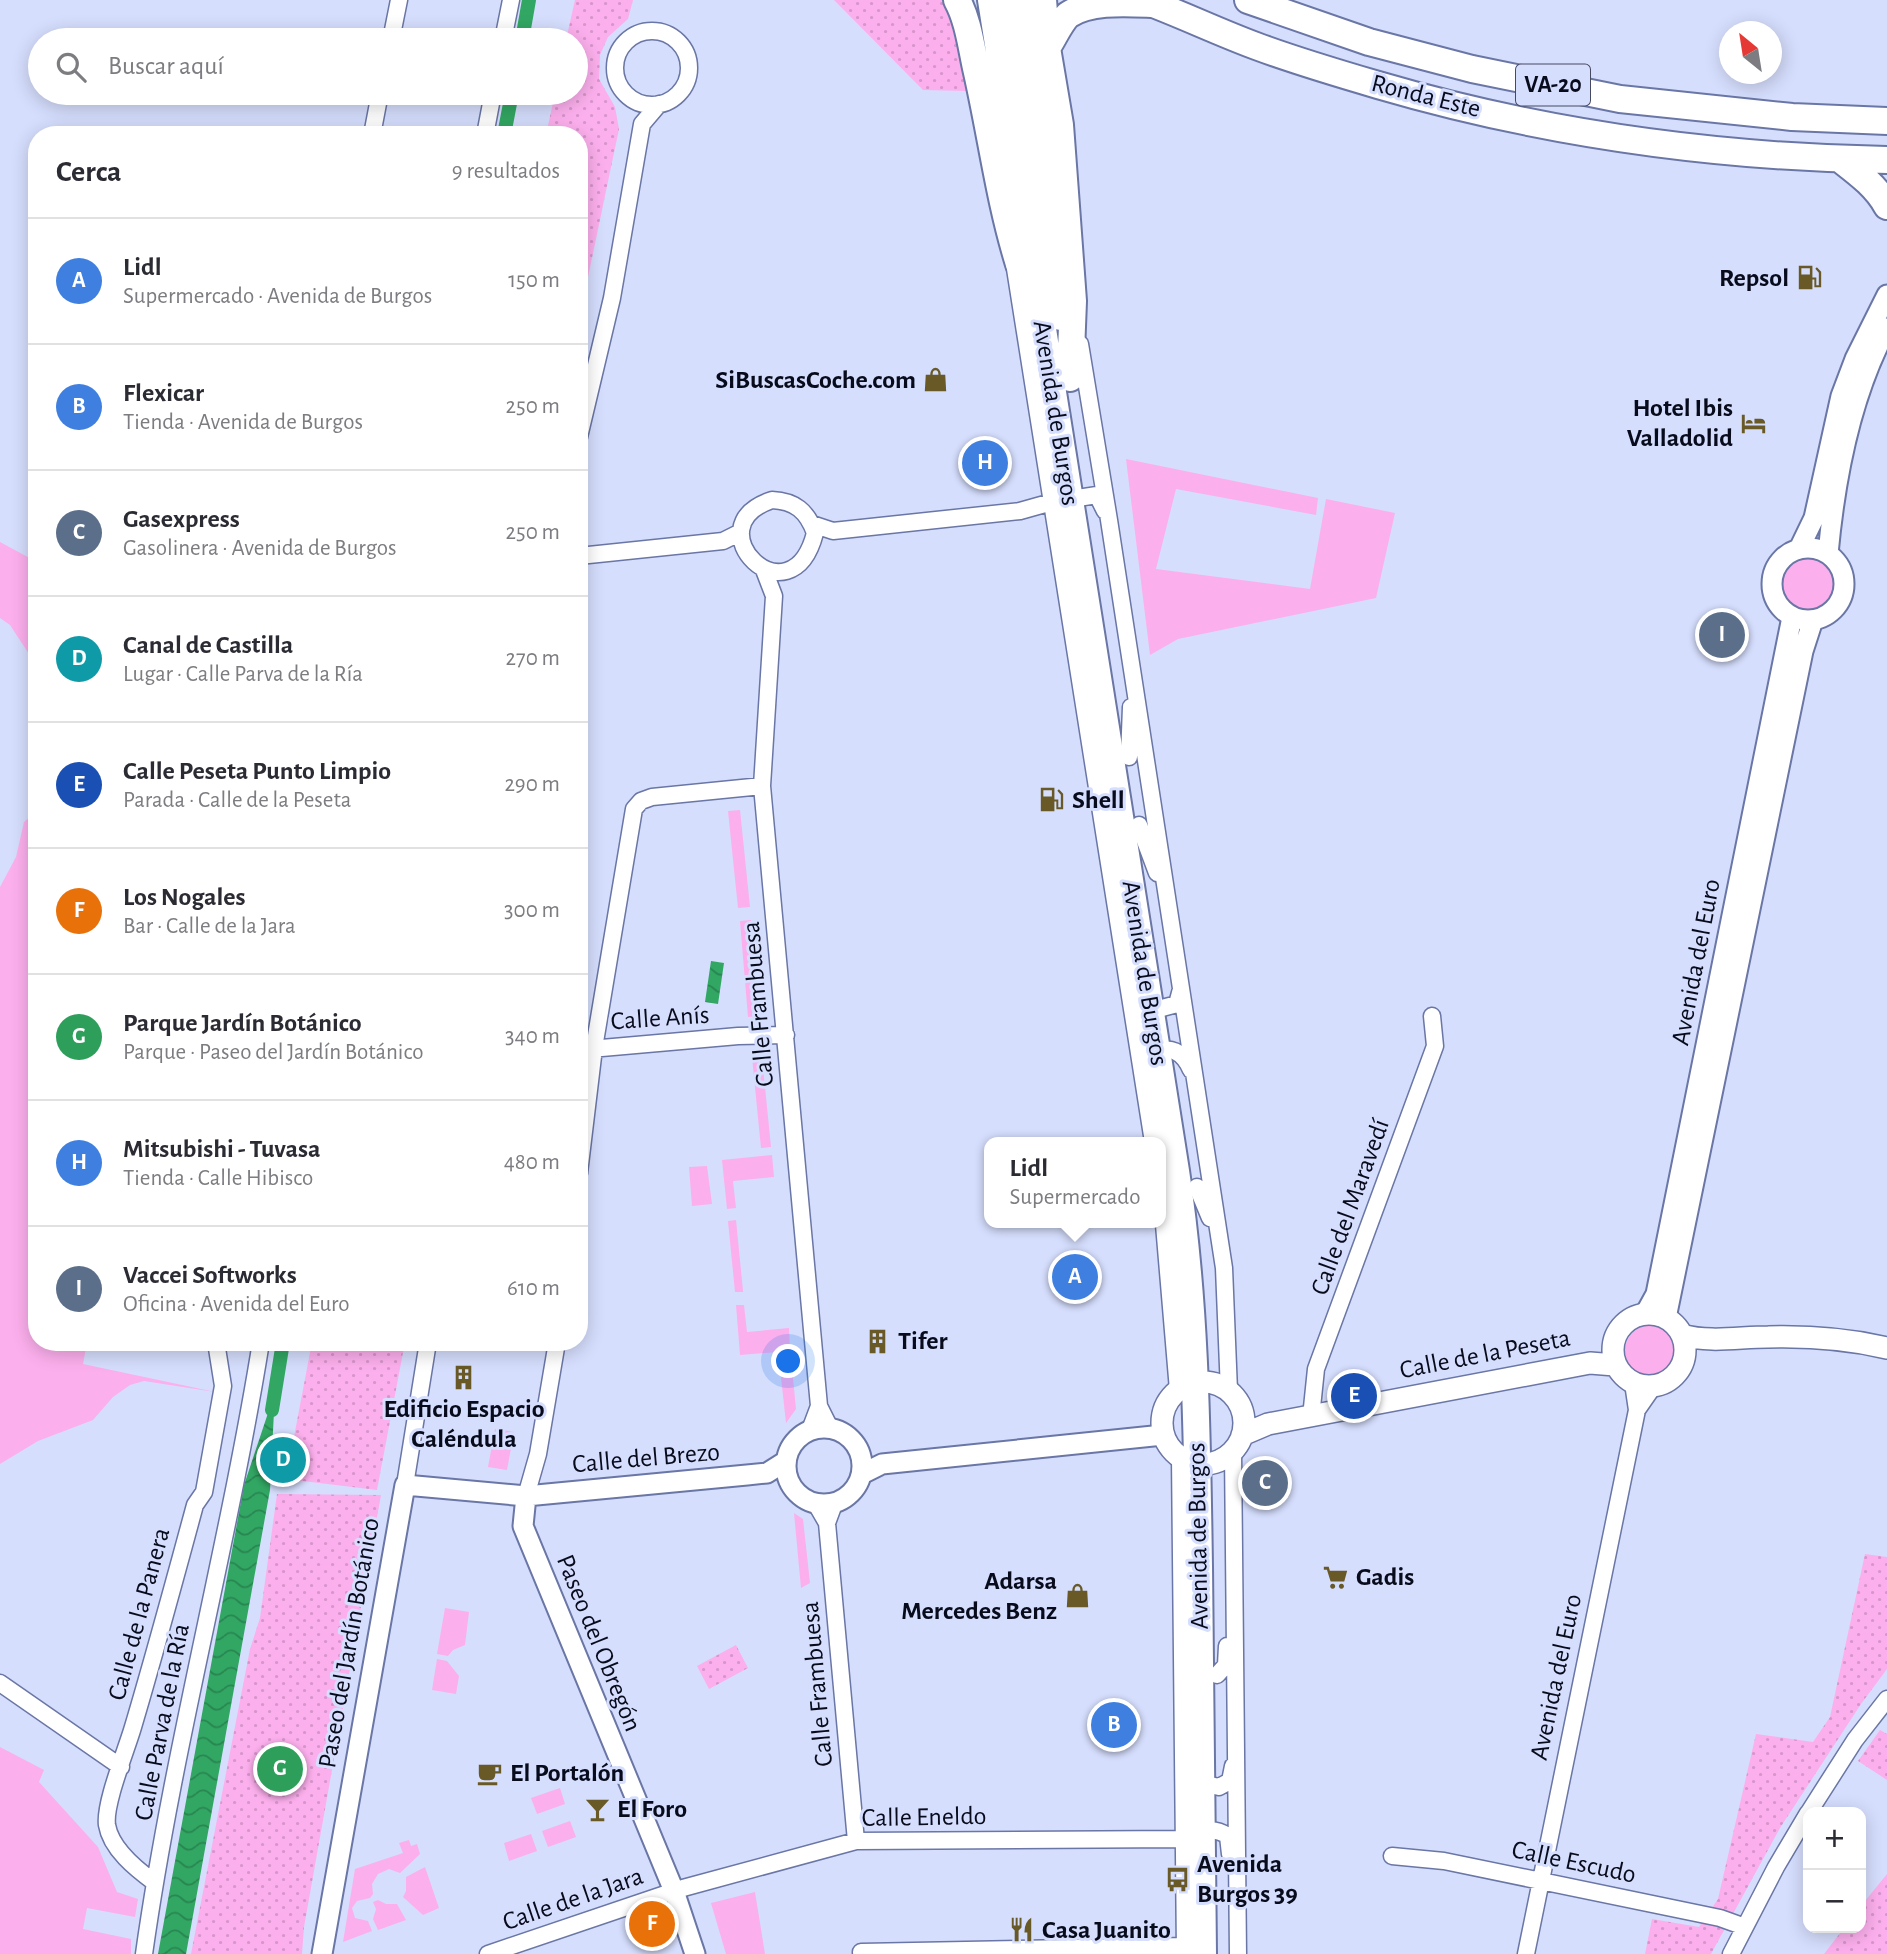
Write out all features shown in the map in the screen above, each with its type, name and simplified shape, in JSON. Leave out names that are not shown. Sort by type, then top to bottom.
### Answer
[{"type":"highway","points":[[957,0],[968,31],[984,101],[1010,233],[1048,357]]},
{"type":"highway","points":[[1043,0],[1060,125],[1073,301],[1070,378]]},
{"type":"highway","name":"Ronda Este","points":[[1248,0],[1369,42],[1514,78],[1620,99],[1792,117],[1887,121]]},
{"type":"highway","points":[[1048,48],[1067,16],[1080,7],[1095,2],[1148,2]]},
{"type":"highway","name":"Ronda Este","points":[[1148,2],[1256,46],[1325,69],[1494,113],[1599,134],[1674,144],[1840,159],[1887,160]]},
{"type":"highway","name":"Avenida de Burgos","points":[[1005,8],[1048,357],[1070,500],[1094,644],[1167,1001]]},
{"type":"highway","name":"Avenida de Burgos","points":[[1005,8],[1070,378],[1070,500],[1129,757],[1167,1001],[1166,1051],[1178,1182],[1203,1387],[1218,1447],[1217,1675],[1210,1785],[1201,1833],[1189,1948]]},
{"type":"highway","points":[[1854,119],[1887,107]]},
{"type":"highway","points":[[1840,159],[1864,177],[1881,195],[1887,206]]},
{"type":"highway","name":"Avenida de Burgos","points":[[1210,1785],[1218,1447]]},
{"type":"highway","name":"Avenida de Burgos","points":[[1201,1833],[1232,1952]]},
{"type":"main road","points":[[1656,1316],[1675,1325],[1684,1343],[1682,1365],[1664,1384],[1643,1385],[1624,1377],[1614,1357],[1614,1338],[1630,1319],[1656,1316]]},
{"type":"main road","points":[[1684,1343],[1768,1337],[1822,1338],[1887,1348]]},
{"type":"main road","name":"Calle de la Peseta","points":[[1218,1447],[1268,1424],[1614,1357]]},
{"type":"main road","points":[[1203,1387],[1236,1399],[1218,1447],[1167,1444],[1163,1435],[1163,1413],[1169,1400],[1203,1387]]},
{"type":"street","points":[[393,28],[399,0]]},
{"type":"street","points":[[505,28],[511,0]]},
{"type":"street","points":[[588,399],[612,298],[642,124],[634,100],[618,83],[615,72],[620,50],[627,41],[650,31],[663,33],[674,38],[683,47],[689,71],[686,83],[678,94],[659,104],[642,124]]},
{"type":"street","points":[[634,100],[644,104],[659,104]]},
{"type":"street","points":[[374,126],[378,105]]},
{"type":"street","points":[[487,126],[491,105]]},
{"type":"street","name":"Avenida de Burgos","points":[[1010,233],[1070,500],[1086,715],[1152,1137]]},
{"type":"street","points":[[1799,549],[1815,549],[1828,554],[1840,567],[1844,588],[1839,604],[1832,612],[1812,620],[1792,617],[1777,602],[1772,590],[1773,579],[1780,562],[1799,549],[1814,518],[1841,396],[1855,359],[1887,295]]},
{"type":"street","name":"Avenida de Burgos","points":[[1073,301],[1170,909],[1167,1001],[1193,1076],[1224,1268],[1203,1387]]},
{"type":"street","points":[[1828,554],[1842,463],[1857,399],[1887,328]]},
{"type":"street","points":[[812,524],[833,531],[1020,511],[1097,495],[1109,520]]},
{"type":"street","points":[[784,500],[795,504],[812,524],[815,533],[812,545],[799,565],[775,572],[764,570],[746,555],[742,539],[744,520],[761,504],[784,500]]},
{"type":"street","points":[[812,545],[833,531]]},
{"type":"street","points":[[588,555],[742,539]]},
{"type":"street","name":"Calle Frambuesa","points":[[764,570],[774,596],[762,786],[819,1406],[830,1428]]},
{"type":"street","name":"Calle Frambuesa","points":[[774,596],[788,570]]},
{"type":"street","name":"Avenida del Euro","points":[[1656,1316],[1656,1294],[1792,617]]},
{"type":"street","name":"Avenida del Euro","points":[[1656,1316],[1812,620]]},
{"type":"street","points":[[1086,715],[1094,644]]},
{"type":"street","points":[[1129,757],[1133,673]]},
{"type":"street","points":[[588,1044],[634,809],[641,801],[652,797],[762,786]]},
{"type":"street","points":[[1139,825],[1170,909]]},
{"type":"street","points":[[1128,980],[1139,1002],[1167,1001]]},
{"type":"street","name":"Calle del Maravedí","points":[[1311,1417],[1316,1369],[1435,1046],[1432,1016]]},
{"type":"street","name":"Calle Anís","points":[[588,1049],[738,1036],[786,1035]]},
{"type":"street","points":[[1143,1077],[1148,1059],[1166,1051],[1185,1058],[1193,1076]]},
{"type":"street","points":[[1178,1182],[1218,1236]]},
{"type":"street","points":[[1166,1244],[1172,1232],[1178,1182]]},
{"type":"street","name":"Avenida de Burgos","points":[[1178,1182],[1166,1244],[1203,1387]]},
{"type":"street","name":"Calle de la Panera","points":[[154,1882],[121,1853],[109,1834],[106,1822],[110,1795],[121,1768],[154,1657],[195,1505],[204,1492],[223,1386],[217,1351]]},
{"type":"street","name":"Calle Parva de la Ría","points":[[144,1954],[154,1882],[259,1351]]},
{"type":"street","name":"Paseo del Jardín Botánico","points":[[322,1954],[427,1351]]},
{"type":"street","name":"Paseo del Obregón","points":[[555,1351],[538,1454],[526,1496],[523,1526],[674,1891],[695,1954]]},
{"type":"street","name":"Avenida del Euro","points":[[1526,1954],[1643,1385]]},
{"type":"street","name":"Calle Frambuesa","points":[[810,1430],[819,1406]]},
{"type":"street","points":[[830,1428],[848,1436],[856,1445],[862,1465],[854,1491],[845,1499],[825,1504],[799,1496],[789,1483],[786,1461],[796,1440],[810,1430],[830,1428]]},
{"type":"street","points":[[862,1465],[1163,1435]]},
{"type":"street","name":"Avenida de Burgos","points":[[1218,1447],[1234,1595],[1236,1751],[1232,1952]]},
{"type":"street","name":"Avenida de Burgos","points":[[1201,1833],[1181,1668],[1218,1447]]},
{"type":"street","name":"Calle del Brezo","points":[[405,1485],[526,1496],[767,1473],[786,1461]]},
{"type":"street","name":"Calle del Brezo","points":[[767,1473],[789,1483]]},
{"type":"street","points":[[204,1492],[232,1499]]},
{"type":"street","name":"Calle Frambuesa","points":[[825,1504],[856,1841]]},
{"type":"street","points":[[1217,1675],[1226,1665],[1234,1595]]},
{"type":"street","points":[[1181,1668],[1189,1767],[1210,1785],[1230,1781],[1236,1751]]},
{"type":"street","points":[[0,1683],[121,1768]]},
{"type":"street","points":[[1812,1807],[1855,1740],[1887,1699]]},
{"type":"street","points":[[1731,1954],[1803,1821]]},
{"type":"street","points":[[861,1952],[1189,1948],[1183,1860],[1192,1837],[1201,1833]]},
{"type":"street","name":"Calle Eneldo","points":[[674,1891],[856,1841],[1201,1833]]},
{"type":"street","name":"Calle Escudo","points":[[1392,1856],[1444,1861],[1541,1880],[1720,1918],[1745,1927]]},
{"type":"street","name":"Calle de la Jara","points":[[488,1954],[674,1891]]},
{"type":"shaded area","points":[[575,0],[633,0],[628,19],[608,37],[600,55],[599,79],[615,107],[619,129],[588,277],[588,126],[548,126],[552,105],[588,105],[588,28],[569,28]]},
{"type":"shaded area","points":[[834,0],[946,0],[967,91],[923,90]]},
{"type":"shaded area","points":[[1126,459],[1318,498],[1316,515],[1176,489],[1156,569],[1310,589],[1326,499],[1395,513],[1376,598],[1178,639],[1150,655]]},
{"type":"shaded area","points":[[0,542],[28,557],[28,652],[10,625],[0,618]]},
{"type":"shaded area","points":[[1808,556],[1827,564],[1835,583],[1827,602],[1808,610],[1789,602],[1781,583],[1789,564]]},
{"type":"shaded area","points":[[740,810],[750,907],[738,908],[728,811]]},
{"type":"shaded area","points":[[28,819],[28,1351],[85,1351],[83,1364],[215,1392],[144,1381],[130,1385],[113,1397],[93,1420],[38,1441],[0,1464],[0,887],[16,857],[24,822]]},
{"type":"shaded area","points":[[751,920],[758,1016],[748,1017],[740,921]]},
{"type":"shaded area","points":[[752,1057],[762,1057],[771,1147],[761,1148]]},
{"type":"shaded area","points":[[772,1155],[774,1177],[733,1181],[736,1208],[727,1209],[722,1160]]},
{"type":"shaded area","points":[[707,1166],[712,1204],[692,1206],[689,1167]]},
{"type":"shaded area","points":[[736,1220],[743,1292],[735,1292],[728,1221]]},
{"type":"shaded area","points":[[736,1305],[744,1305],[747,1332],[789,1328],[790,1351],[740,1355]]},
{"type":"shaded area","points":[[1651,1325],[1670,1332],[1677,1351],[1670,1370],[1651,1377],[1632,1370],[1625,1351],[1632,1332]]},
{"type":"shaded area","points":[[310,1351],[403,1351],[377,1490],[286,1479]]},
{"type":"shaded area","points":[[791,1358],[796,1409],[786,1423],[779,1359]]},
{"type":"shaded area","points":[[495,1429],[514,1432],[507,1470],[488,1467]]},
{"type":"shaded area","points":[[277,1494],[381,1495],[304,1927],[302,1954],[191,1954],[250,1649],[260,1618]]},
{"type":"shaded area","points":[[794,1513],[803,1519],[810,1583],[801,1588]]},
{"type":"shaded area","points":[[1865,1554],[1887,1557],[1887,1669],[1780,1828],[1711,1954],[1645,1954],[1652,1919],[1699,1927],[1718,1899],[1756,1734],[1813,1742],[1830,1717]]},
{"type":"shaded area","points":[[445,1608],[469,1612],[465,1645],[453,1650],[448,1656],[437,1654]]},
{"type":"shaded area","points":[[736,1645],[748,1668],[709,1689],[697,1666]]},
{"type":"shaded area","points":[[437,1659],[447,1661],[459,1676],[456,1694],[432,1690]]},
{"type":"shaded area","points":[[1880,1730],[1887,1734],[1887,1780],[1858,1761]]},
{"type":"shaded area","points":[[0,1747],[44,1770],[39,1782],[98,1847],[117,1892],[138,1899],[135,1917],[87,1908],[83,1929],[131,1939],[131,1954],[0,1954]]},
{"type":"shaded area","points":[[560,1788],[565,1804],[537,1814],[531,1798]]},
{"type":"shaded area","points":[[570,1821],[576,1837],[548,1847],[542,1831]]},
{"type":"shaded area","points":[[531,1834],[537,1851],[509,1861],[504,1843]]},
{"type":"shaded area","points":[[409,1840],[411,1846],[417,1844],[420,1854],[400,1873],[389,1869],[378,1874],[372,1884],[373,1894],[370,1898],[357,1901],[352,1908],[355,1918],[368,1921],[372,1931],[343,1942],[355,1869],[403,1853],[399,1843]]},
{"type":"shaded area","points":[[425,1867],[439,1908],[423,1915],[403,1897],[406,1877]]},
{"type":"shaded area","points":[[1887,1874],[1887,1954],[1824,1954],[1840,1933],[1866,1933],[1866,1900]]},
{"type":"shaded area","points":[[755,1892],[765,1954],[726,1954],[711,1903]]},
{"type":"shaded area","points":[[378,1900],[386,1904],[397,1904],[406,1920],[378,1930],[373,1919],[376,1909],[373,1902]]},
{"type":"water","points":[[711,961],[724,963],[718,1004],[705,1002]]},
{"type":"water","points":[[275,1392],[270,1490],[186,1954],[158,1954],[244,1485]]},
{"type":"waterway","points":[[524,28],[529,0]]},
{"type":"waterway","points":[[506,126],[510,105]]},
{"type":"waterway","points":[[272,1410],[282,1351]]},
{"type":"place","name":"Repsol","points":[[1809,278]]},
{"type":"place","name":"SiBuscasCoche.com","points":[[936,380]]},
{"type":"place","name":"Hotel Ibis Valladolid","points":[[1753,423]]},
{"type":"place","name":"Mitsubishi - Tuvasa","points":[[985,463]]},
{"type":"place","name":"Vaccei Softworks","points":[[1722,635]]},
{"type":"place","name":"Shell","points":[[1052,800]]},
{"type":"place","name":"Lidl","points":[[1075,1277]]},
{"type":"place","name":"Tifer","points":[[878,1341]]},
{"type":"place","name":"Edificio Espacio Caléndula","points":[[464,1377]]},
{"type":"place","name":"Calle Peseta Punto Limpio","points":[[1354,1396]]},
{"type":"place","name":"Canal de Castilla","points":[[283,1460]]},
{"type":"place","name":"Gasexpress","points":[[1265,1483]]},
{"type":"place","name":"Gadis","points":[[1336,1577]]},
{"type":"place","name":"Adarsa Mercedes Benz","points":[[1077,1596]]},
{"type":"place","name":"Flexicar","points":[[1114,1725]]},
{"type":"place","name":"Parque Jardín Botánico","points":[[280,1769]]},
{"type":"place","name":"El Portalón","points":[[490,1773]]},
{"type":"place","name":"El Foro","points":[[597,1809]]},
{"type":"place","name":"Avenida Burgos 39","points":[[1177,1879]]},
{"type":"place","name":"Los Nogales","points":[[652,1924]]},
{"type":"place","name":"Casa Juanito","points":[[1022,1930]]}]
